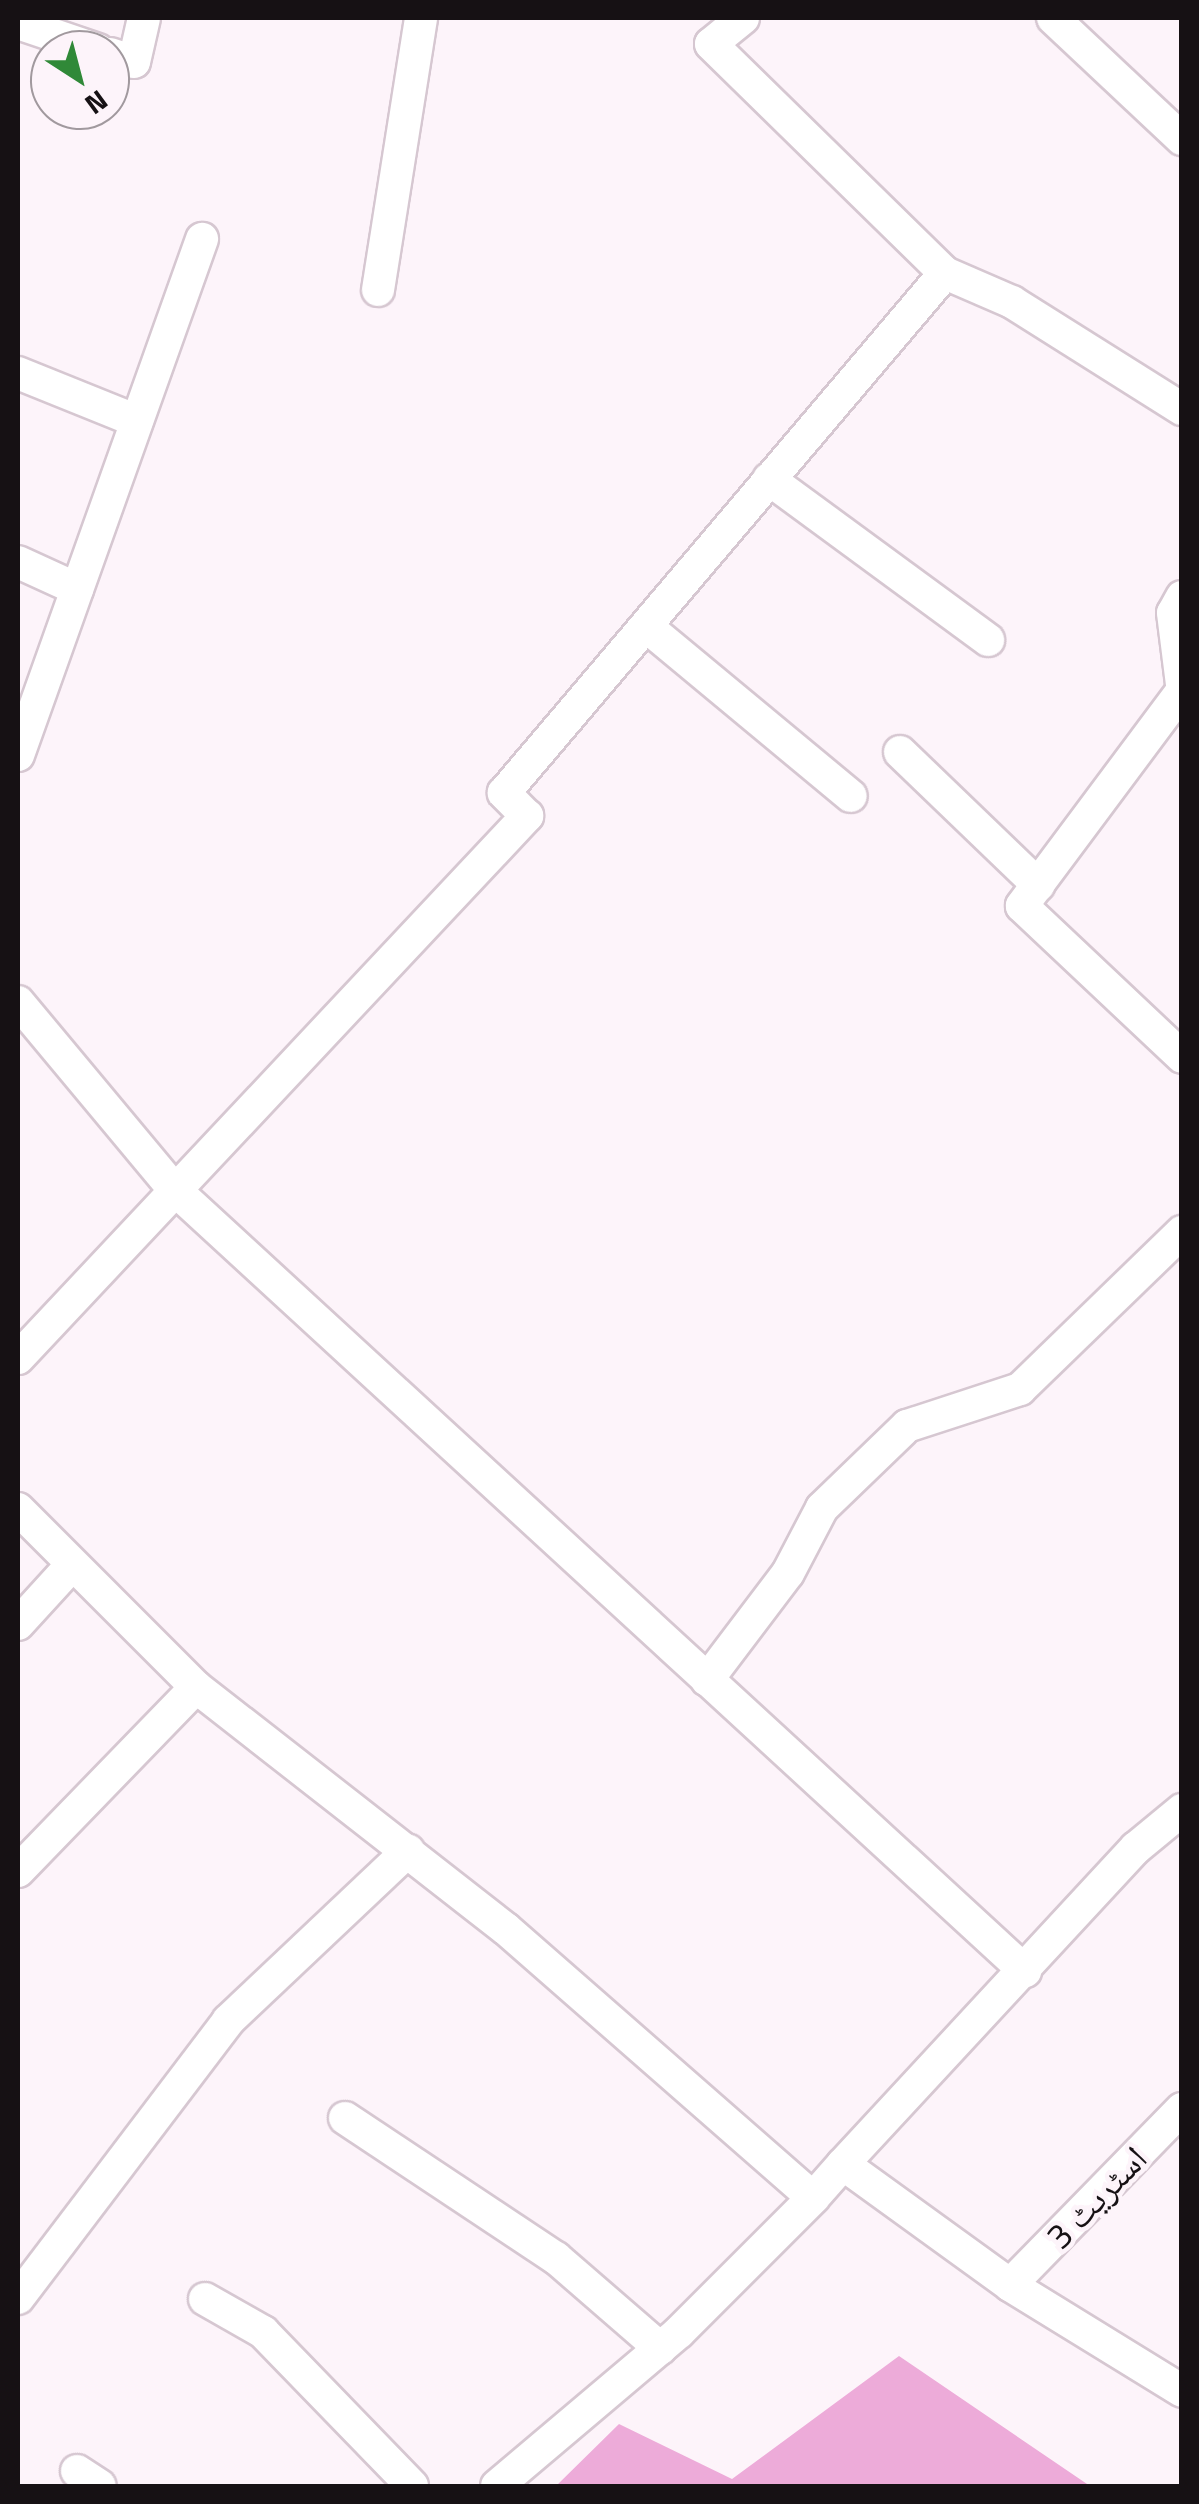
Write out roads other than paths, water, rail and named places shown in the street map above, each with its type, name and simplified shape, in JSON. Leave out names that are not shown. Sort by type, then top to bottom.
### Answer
[{"type":"street","points":[[130,61],[134,62],[144,18]]},
{"type":"street","points":[[378,290],[420,18]]},
{"type":"street","points":[[742,18],[711,44],[945,272],[1012,302],[1182,409]]},
{"type":"street","points":[[1053,18],[1182,139]]},
{"type":"street","points":[[18,755],[26,704],[76,589],[202,239]]},
{"type":"street","points":[[18,1358],[526,816],[504,793],[945,272]]},
{"type":"street","points":[[18,373],[136,422]]},
{"type":"street","points":[[768,479],[988,640]]},
{"type":"street","points":[[18,562],[76,589]]},
{"type":"street","points":[[1182,597],[1173,613],[1182,684]]},
{"type":"street","points":[[646,626],[851,796]]},
{"type":"street","points":[[1182,692],[1022,906],[1182,1056]]},
{"type":"street","points":[[900,752],[1038,885]]},
{"type":"street","points":[[18,1002],[174,1189],[1025,1971]]},
{"type":"street","points":[[707,1680],[788,1573],[822,1508],[907,1426],[1020,1389],[1182,1232]]},
{"type":"street","points":[[18,1509],[71,1566],[196,1686],[408,1851],[813,2198]]},
{"type":"street","points":[[18,1624],[71,1566]]},
{"type":"street","points":[[18,1871],[196,1686]]},
{"type":"street","points":[[497,2486],[660,2348],[813,2198],[1136,1848],[1182,1810]]},
{"type":"street","points":[[18,2298],[228,2022],[408,1851]]},
{"type":"street","name":"اسٹریٹ 3","points":[[1010,2285],[1182,2109]]},
{"type":"street","points":[[345,2118],[556,2258],[660,2348]]},
{"type":"street","points":[[843,2164],[1010,2285],[1182,2391]]},
{"type":"street","points":[[205,2299],[262,2332],[412,2486]]}]
